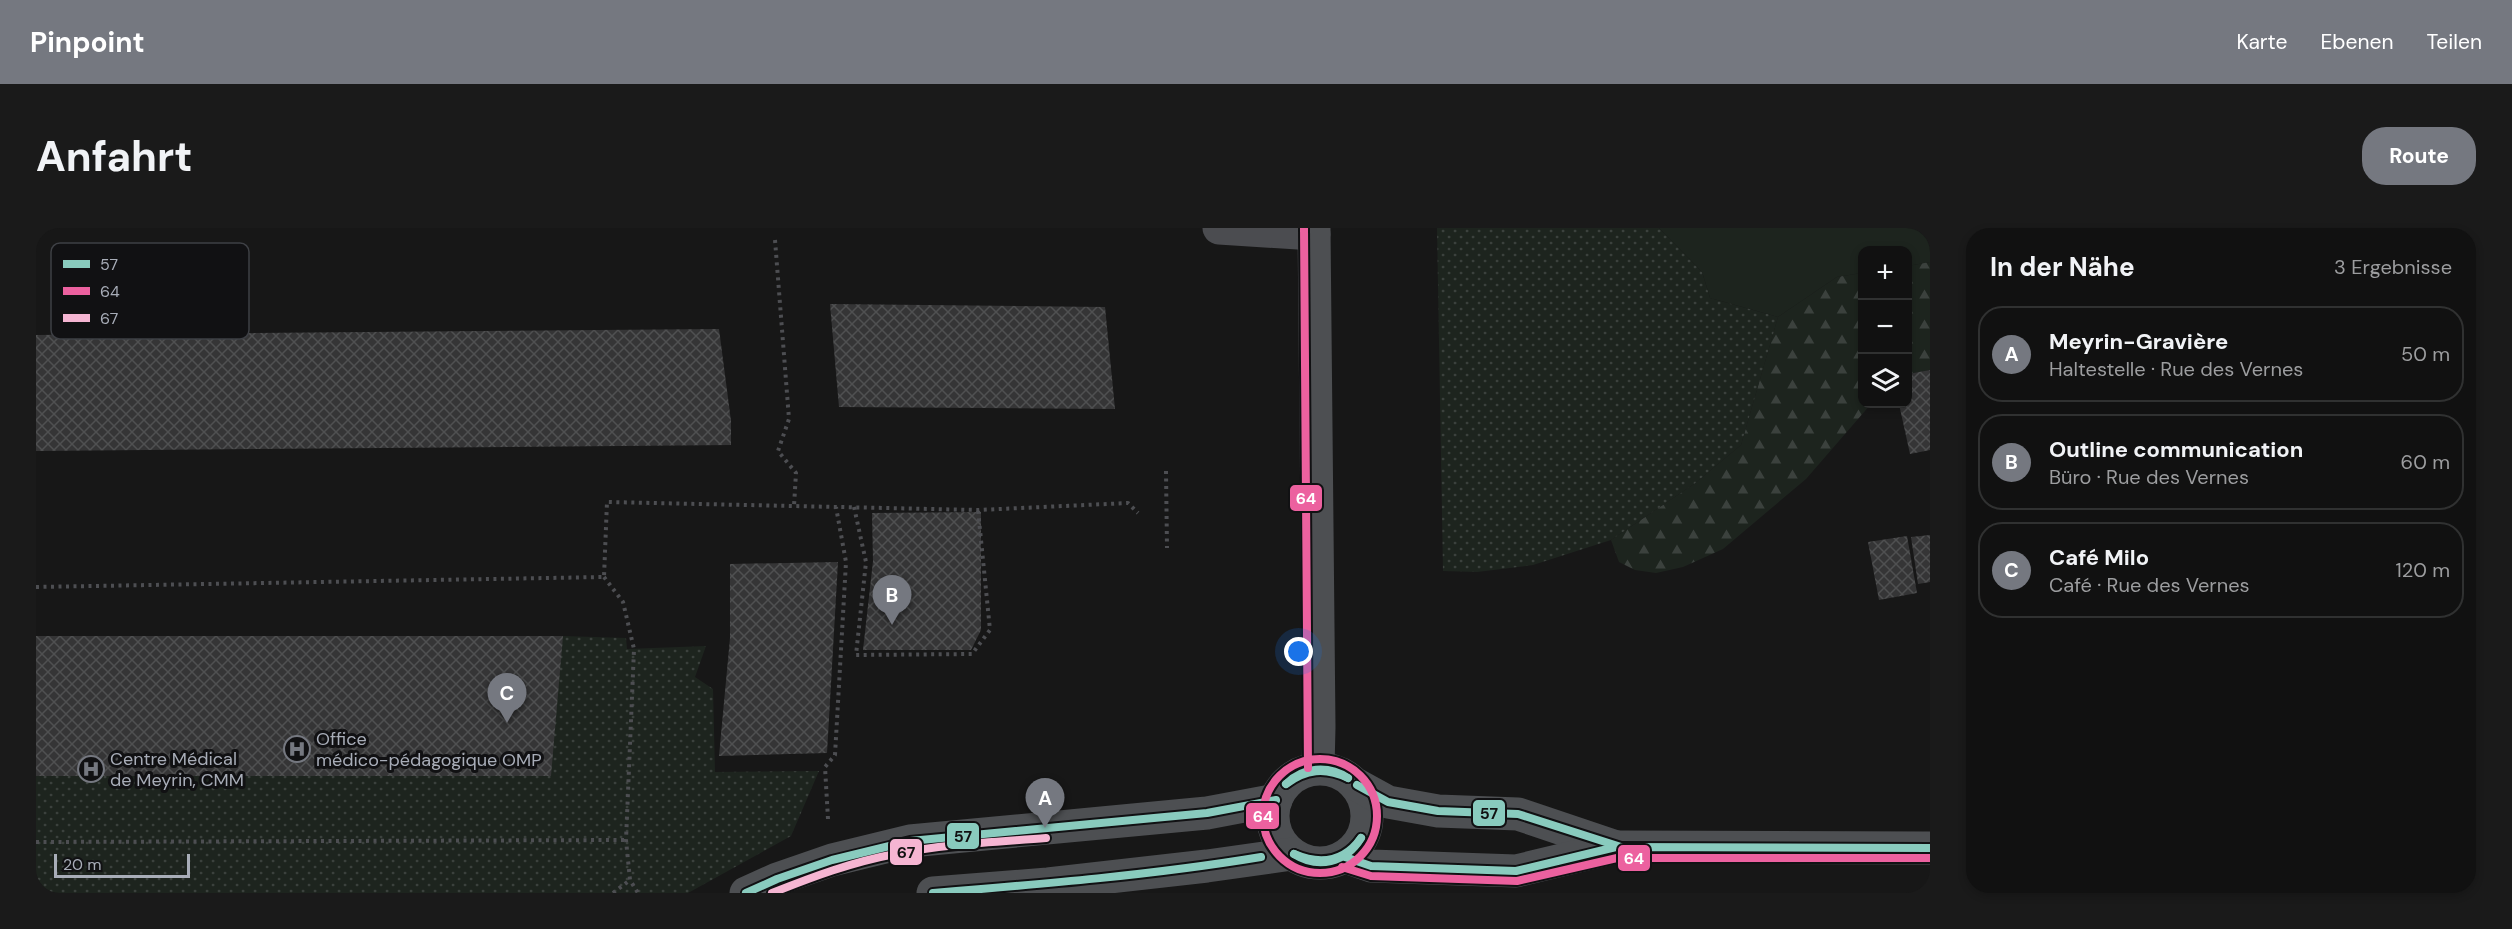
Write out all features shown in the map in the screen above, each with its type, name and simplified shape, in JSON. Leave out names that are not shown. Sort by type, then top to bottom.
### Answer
[{"type":"main road","points":[[1314,231],[1318,768]]},
{"type":"main road","points":[[1357,785],[1366,803],[1367,823],[1363,836],[1345,857],[1323,863],[1309,862],[1292,854],[1284,846],[1276,833],[1273,818],[1276,800],[1285,784],[1300,773],[1318,768],[1333,770],[1347,776],[1357,785],[1388,802],[1438,811],[1518,814],[1616,847]]},
{"type":"main road","points":[[746,893],[777,879],[832,860],[910,841],[1207,813],[1276,800]]},
{"type":"main road","points":[[1345,857],[1371,866],[1516,871],[1616,847],[1930,848]]},
{"type":"main road","points":[[933,893],[1059,883],[1292,854]]},
{"type":"street","points":[[1219,228],[1314,231]]},
{"type":"path","points":[[775,240],[789,419],[778,451],[796,473],[794,506]]},
{"type":"path","points":[[1166,471],[1167,548]]},
{"type":"path","points":[[638,893],[630,880],[626,840],[634,649],[623,602],[604,577],[607,502],[978,510],[1128,503],[1138,513]]},
{"type":"path","points":[[828,823],[825,767],[835,755],[846,562],[836,507]]},
{"type":"path","points":[[855,507],[866,562],[856,656],[972,654],[977,649],[990,630],[978,510]]},
{"type":"path","points":[[36,587],[604,577]]},
{"type":"path","points":[[36,842],[626,840]]},
{"type":"path","points":[[613,893],[630,880]]},
{"type":"green space","points":[[1437,228],[1659,228],[1702,272],[1710,298],[1778,317],[1741,445],[1694,484],[1611,540],[1533,565],[1477,572],[1443,571]]},
{"type":"green space","points":[[1659,228],[1930,228],[1930,262],[1912,265],[1912,246],[1858,246],[1858,274],[1837,277],[1778,317],[1710,298],[1702,272]]},
{"type":"green space","points":[[1930,262],[1930,370],[1912,373],[1912,300],[1912,265]]},
{"type":"green space","points":[[1858,274],[1858,408],[1868,408],[1806,479],[1723,549],[1683,567],[1656,573],[1635,570],[1619,562],[1611,540],[1694,484],[1741,445],[1778,317],[1837,277]]},
{"type":"green space","points":[[36,636],[563,636],[626,638],[627,649],[706,646],[695,677],[713,689],[715,772],[819,771],[791,836],[688,893],[36,893]]},
{"type":"building","points":[[830,304],[1105,307],[1115,409],[839,407]]},
{"type":"building","points":[[719,329],[731,421],[731,445],[36,451],[36,335],[51,335],[51,339],[249,339],[249,333]]},
{"type":"building","points":[[1930,370],[1930,450],[1910,454],[1900,408],[1912,408],[1912,373]]},
{"type":"building","points":[[981,512],[981,630],[971,650],[863,650],[873,561],[872,513]]},
{"type":"building","points":[[1930,535],[1930,582],[1918,584],[1911,537]]},
{"type":"building","points":[[1907,536],[1917,593],[1879,600],[1868,542]]},
{"type":"building","points":[[838,562],[827,753],[719,756],[730,638],[730,564]]},
{"type":"building","points":[[36,636],[563,636],[551,776],[36,776]]},
{"type":"transit line","name":"64","points":[[1304,228],[1308,768]]},
{"type":"transit line","name":"64","points":[[1320,759],[1342,763],[1361,775],[1373,794],[1377,816],[1373,838],[1361,857],[1342,869],[1320,873],[1298,869],[1279,857],[1267,838],[1263,816],[1267,794],[1279,775],[1298,763],[1320,759]]},
{"type":"transit line","name":"57","points":[[1286,784],[1300,774],[1316,770],[1332,771],[1348,778]]},
{"type":"transit line","name":"57","points":[[1286,784],[1301,775],[1316,771],[1331,772],[1348,778]]},
{"type":"transit line","name":"57","points":[[1357,785],[1388,802],[1438,811],[1518,814],[1621,847]]},
{"type":"transit line","name":"57","points":[[746,893],[777,879],[832,860],[910,841],[1207,813],[1276,800]]},
{"type":"transit line","name":"67","points":[[772,893],[832,870],[895,854],[951,846],[1046,838]]},
{"type":"transit line","name":"57","points":[[1294,854],[1313,860],[1331,859],[1347,852],[1361,838]]},
{"type":"transit line","name":"57","points":[[1294,854],[1312,861],[1331,861],[1348,853],[1361,838]]},
{"type":"transit line","name":"57","points":[[1345,857],[1371,866],[1516,871],[1616,847],[1930,848]]},
{"type":"transit line","name":"57","points":[[933,893],[1138,874],[1261,857]]},
{"type":"transit line","name":"64","points":[[1342,867],[1371,876],[1517,881],[1617,858],[1930,858]]},
{"type":"place","name":"Outline communication","points":[[892,625]]},
{"type":"place","name":"Café Milo","points":[[507,723]]},
{"type":"place","name":"Office médico-pédagogique OMP","points":[[297,749]]},
{"type":"place","name":"Centre Médical de Meyrin, CMM","points":[[91,769]]},
{"type":"place","name":"Meyrin-Gravière","points":[[1045,828]]}]
